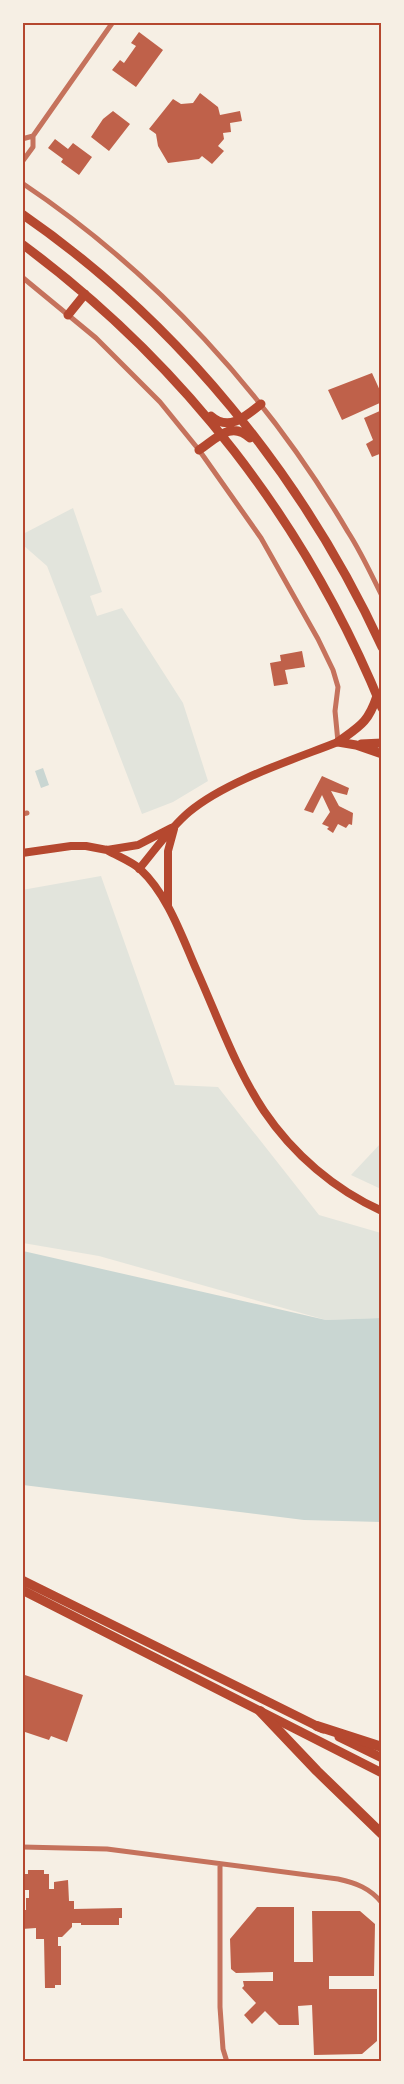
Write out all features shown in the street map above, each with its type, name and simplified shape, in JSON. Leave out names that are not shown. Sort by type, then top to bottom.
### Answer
[{"type":"highway","points":[[260,1712],[382,1834]]},
{"type":"highway","points":[[317,1726],[382,1746]]},
{"type":"main road","points":[[22,214],[81,258],[154,322],[199,369],[240,419],[294,492],[347,578],[382,647]]},
{"type":"main road","points":[[22,244],[85,294],[149,353],[222,435],[272,502],[309,561],[345,628],[382,708]]},
{"type":"main road","points":[[68,314],[85,294]]},
{"type":"main road","points":[[195,403],[222,423],[235,423],[261,404]]},
{"type":"main road","points":[[199,450],[232,430],[240,431],[263,450]]},
{"type":"main road","points":[[139,869],[175,826],[214,794],[338,742],[362,724],[370,714],[377,696]]},
{"type":"main road","points":[[338,742],[356,745],[382,754]]},
{"type":"main road","points":[[356,745],[382,743]]},
{"type":"main road","points":[[107,850],[138,845],[175,826]]},
{"type":"main road","points":[[168,906],[168,851],[175,826]]},
{"type":"main road","points":[[22,853],[71,846],[86,846],[107,850],[139,869],[168,906],[245,1077],[264,1110],[302,1157],[332,1182],[366,1204],[382,1211]]},
{"type":"main road","points":[[22,1580],[382,1758]]},
{"type":"main road","points":[[22,1590],[382,1773]]},
{"type":"street","points":[[22,162],[33,147],[33,136],[113,22]]},
{"type":"street","points":[[22,139],[33,136]]},
{"type":"street","points":[[22,183],[73,218],[142,277],[206,340],[261,404],[321,488],[349,533],[382,596]]},
{"type":"street","points":[[22,277],[96,338],[160,402],[199,450],[261,538],[334,670],[338,687],[335,711],[338,742]]},
{"type":"street","points":[[22,1847],[89,1847],[338,1879],[356,1883],[369,1890],[382,1903]]},
{"type":"street","points":[[220,1864],[220,2007],[223,2049],[227,2062]]},
{"type":"shaded area","points":[[73,508],[102,592],[90,596],[97,616],[122,608],[183,703],[208,781],[173,802],[142,814],[47,566],[23,545],[23,534]]},
{"type":"shaded area","points":[[43,768],[49,785],[41,788],[35,771]]},
{"type":"shaded area","points":[[101,876],[175,1085],[218,1087],[319,1215],[381,1233],[381,1318],[326,1320],[99,1256],[23,1243],[22,890]]},
{"type":"shaded area","points":[[381,1143],[381,1189],[351,1175]]},
{"type":"shaded area","points":[[23,1251],[326,1320],[381,1318],[381,1522],[304,1520],[23,1485]]},
{"type":"building","points":[[139,32],[163,50],[136,87],[112,70],[120,60],[124,63],[136,46],[131,43]]},
{"type":"building","points":[[200,93],[218,107],[220,115],[240,111],[242,121],[230,123],[231,132],[223,133],[224,139],[218,146],[224,151],[212,164],[202,156],[199,159],[168,163],[158,146],[156,134],[149,129],[173,99],[181,104],[193,103]]},
{"type":"building","points":[[113,111],[130,124],[109,151],[91,137],[103,119]]},
{"type":"building","points":[[55,139],[68,149],[73,143],[92,157],[79,175],[61,162],[63,159],[48,148]]},
{"type":"building","points":[[372,373],[382,395],[382,402],[342,420],[328,390]]},
{"type":"building","points":[[382,410],[382,453],[372,457],[366,444],[373,440],[364,418]]},
{"type":"building","points":[[302,651],[305,667],[285,670],[288,684],[274,686],[270,663],[281,661],[280,655]]},
{"type":"building","points":[[322,776],[349,788],[347,795],[331,791],[339,806],[353,813],[352,825],[349,824],[346,828],[338,824],[333,833],[327,829],[329,827],[322,824],[330,812],[322,795],[313,813],[304,810]]},
{"type":"building","points":[[22,1674],[83,1695],[67,1742],[51,1736],[49,1740],[22,1731]]},
{"type":"building","points":[[28,1870],[44,1870],[44,1874],[49,1874],[49,1889],[54,1889],[54,1882],[68,1880],[69,1901],[74,1901],[74,1909],[122,1908],[122,1918],[119,1918],[119,1925],[81,1925],[81,1923],[72,1923],[72,1927],[62,1937],[58,1937],[58,1946],[61,1946],[61,1985],[55,1985],[55,1988],[45,1988],[44,1939],[36,1939],[36,1928],[22,1929],[22,1910],[26,1910],[26,1898],[29,1898],[29,1890],[25,1890],[24,1874],[28,1874]]},
{"type":"building","points":[[257,1907],[294,1907],[294,1962],[313,1962],[312,1911],[360,1911],[375,1924],[374,1976],[329,1976],[329,1989],[377,1989],[377,2041],[362,2054],[314,2055],[312,2005],[298,2006],[299,2025],[279,2025],[265,2011],[252,2024],[244,2015],[256,2003],[242,1988],[244,1986],[243,1981],[273,1981],[273,1972],[236,1973],[231,1969],[230,1939]]}]
